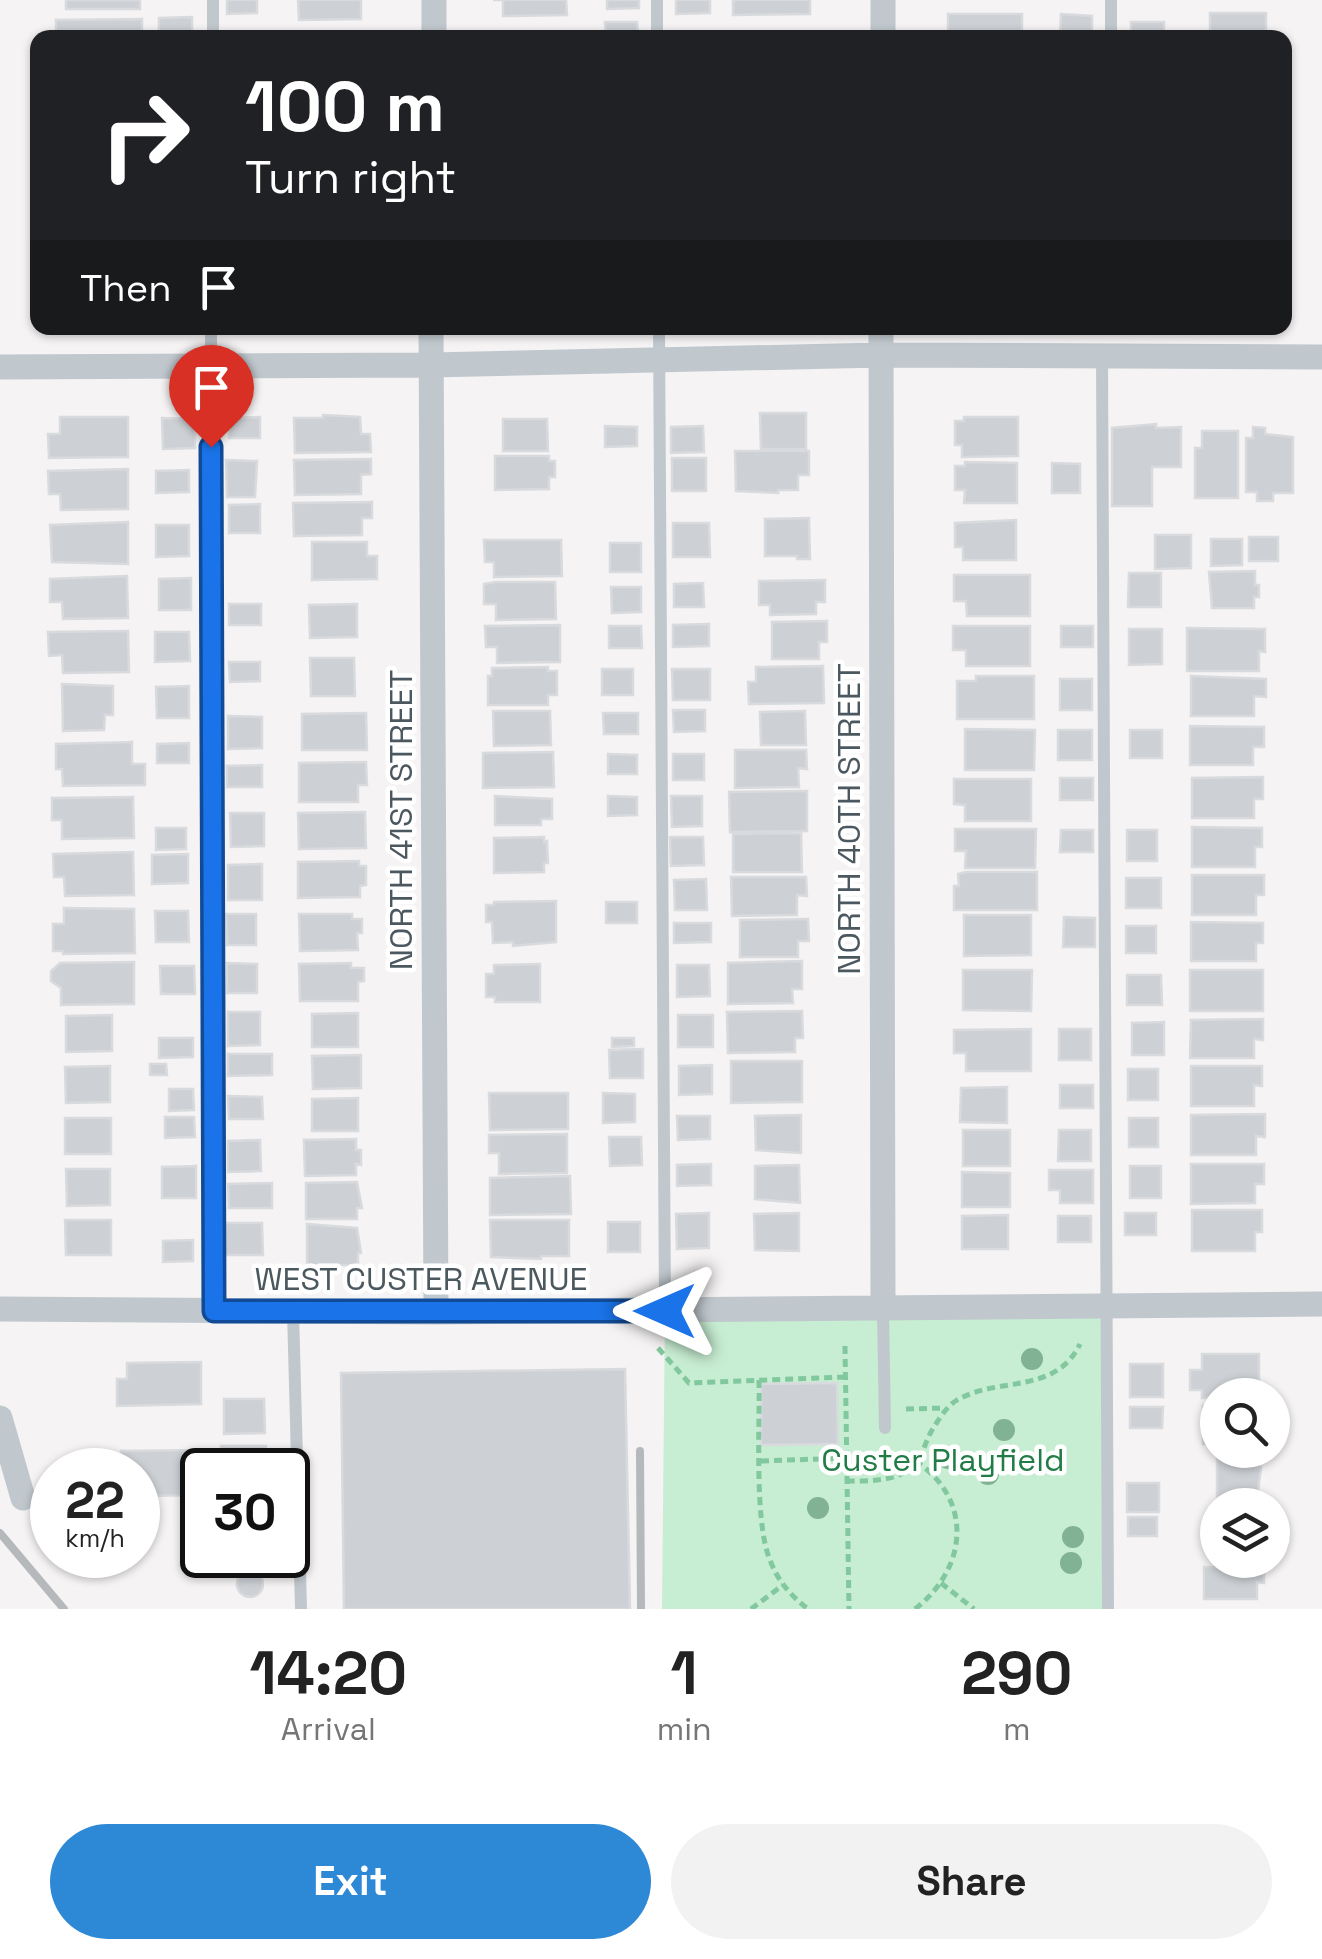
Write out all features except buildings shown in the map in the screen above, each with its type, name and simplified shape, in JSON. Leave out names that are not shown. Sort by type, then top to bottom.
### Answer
[{"type":"street","points":[[434,0],[434,30]]},
{"type":"street","points":[[883,0],[883,30]]},
{"type":"street","name":"NORTH 41ST STREET","points":[[431,335],[436,1312]]},
{"type":"street","name":"NORTH 40TH STREET","points":[[880,335],[883,1310]]},
{"type":"street","points":[[0,367],[431,365],[880,355],[1322,357]]},
{"type":"street","name":"WEST CUSTER AVENUE","points":[[0,1309],[436,1312],[1322,1304]]},
{"type":"street","points":[[0,1418],[22,1498]]},
{"type":"lane","points":[[213,0],[213,30]]},
{"type":"lane","points":[[657,0],[657,30]]},
{"type":"lane","points":[[1111,0],[1111,30]]},
{"type":"lane","points":[[211,335],[214,1311]]},
{"type":"lane","points":[[660,335],[665,1311]]},
{"type":"lane","points":[[1102,356],[1108,1609]]},
{"type":"lane","points":[[883,1310],[885,1428]]},
{"type":"lane","points":[[293,1311],[301,1609]]},
{"type":"path","points":[[847,1481],[888,1478],[909,1470],[948,1408],[974,1392],[1042,1379],[1059,1371],[1080,1344]]},
{"type":"path","points":[[845,1346],[849,1609]]},
{"type":"path","points":[[658,1348],[689,1383],[845,1377]]},
{"type":"path","points":[[759,1380],[762,1533],[783,1586],[808,1609]]},
{"type":"path","points":[[898,1410],[948,1408]]},
{"type":"path","points":[[761,1462],[847,1458]]},
{"type":"path","points":[[915,1609],[931,1597],[949,1570],[957,1519],[950,1493],[917,1462]]},
{"type":"path","points":[[941,1582],[974,1609]]},
{"type":"path","points":[[751,1609],[783,1586]]},
{"type":"green space","name":"Custer Playfield","points":[[1108,1307],[1108,1609],[662,1609],[665,1311]]},
{"type":"railway","points":[[640,1451],[641,1609]]},
{"type":"railway","points":[[0,1533],[64,1609]]},
{"type":"route","points":[[211,447],[214,1311],[665,1311]]}]
